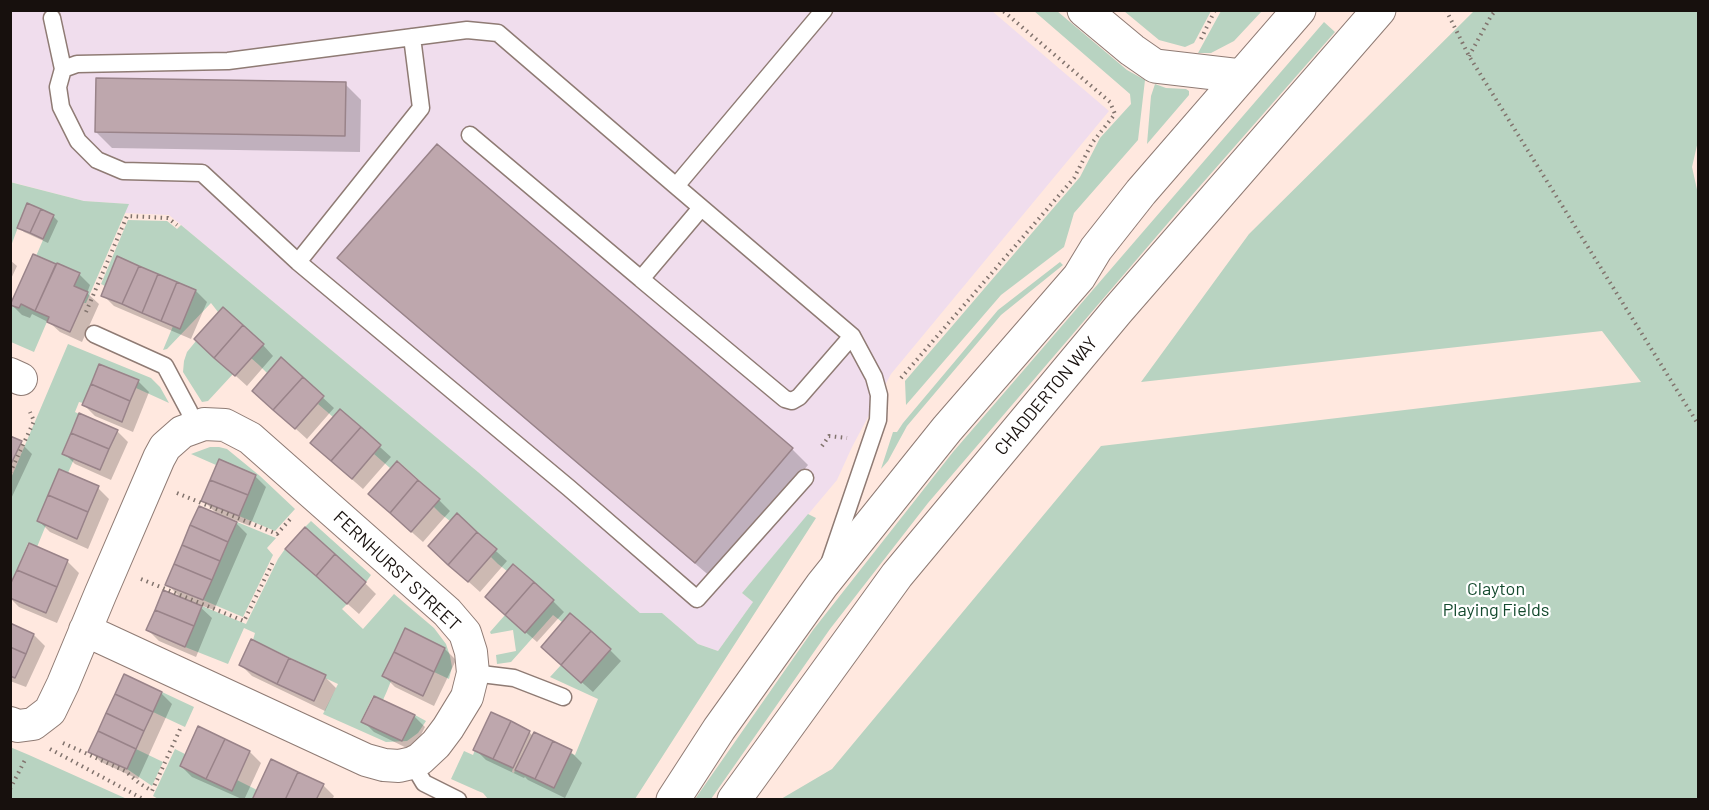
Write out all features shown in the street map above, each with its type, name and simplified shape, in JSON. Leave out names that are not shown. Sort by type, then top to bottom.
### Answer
[{"type":"main road","points":[[1084,10],[1155,66],[1241,76]]},
{"type":"main road","points":[[673,800],[719,729],[822,585],[948,429],[1079,277],[1096,249],[1141,192],[1299,10]]},
{"type":"main road","name":"CHADDERTON WAY","points":[[734,800],[897,575],[1117,311],[1379,10]]},
{"type":"street","name":"FERNHURST STREET","points":[[10,723],[18,726],[33,724],[50,711],[159,458],[172,440],[182,432],[204,424],[225,425],[250,438],[454,620],[465,633],[471,652],[473,673],[467,697],[436,744],[420,759],[412,763]]},
{"type":"street","points":[[85,630],[366,760],[392,766],[412,763]]},
{"type":"lane","points":[[676,186],[824,10]]},
{"type":"lane","points":[[51,18],[63,69],[58,87],[61,107],[78,141],[97,160],[123,171],[202,173],[298,262],[569,488],[697,599],[805,478]]},
{"type":"lane","points":[[63,69],[77,64],[228,61],[467,30],[498,33],[852,336],[874,377],[879,395],[879,412],[822,585]]},
{"type":"lane","points":[[298,262],[421,108],[412,37]]},
{"type":"lane","points":[[470,135],[785,399],[792,401],[799,397],[852,336]]},
{"type":"lane","points":[[641,279],[701,208]]},
{"type":"lane","points":[[94,334],[165,366],[195,427]]},
{"type":"lane","points":[[473,673],[514,678],[563,697]]},
{"type":"lane","points":[[412,763],[424,783],[458,800]]},
{"type":"path","points":[[902,387],[901,377],[1074,178],[1092,143],[1115,114],[1110,102],[1002,10]]},
{"type":"path","points":[[1200,42],[1215,10]]},
{"type":"path","points":[[1446,10],[1469,56],[1698,424]]},
{"type":"path","points":[[1469,56],[1496,10]]},
{"type":"path","points":[[94,334],[79,328],[127,216],[168,218],[177,225]]},
{"type":"path","points":[[10,473],[34,421],[30,412]]},
{"type":"path","points":[[822,446],[830,436],[857,440]]},
{"type":"path","points":[[175,492],[277,534],[296,513]]},
{"type":"path","points":[[140,578],[244,621],[274,560]]},
{"type":"path","points":[[60,741],[124,771],[152,791],[181,727]]},
{"type":"path","points":[[46,747],[145,800]]},
{"type":"shaded area","points":[[10,11],[992,11],[1109,111],[891,374],[837,480],[742,593],[753,602],[718,651],[698,644],[662,613],[640,613],[478,472],[169,215],[124,213],[128,204],[84,201],[11,182]]},
{"type":"green space","points":[[1034,11],[1057,11],[1127,70],[1145,80],[1138,140],[1074,213],[1064,247],[1001,295],[906,405],[905,381],[1080,177],[1100,138],[1131,104],[1130,94]]},
{"type":"green space","points":[[1124,11],[1211,11],[1194,43],[1185,47],[1159,40]]},
{"type":"green space","points":[[1221,11],[1262,11],[1234,41],[1211,53],[1198,53]]},
{"type":"green space","name":"Clayton Playing Fields","points":[[1474,11],[1698,11],[1698,141],[1692,167],[1698,194],[1698,799],[781,799],[832,769],[1101,446],[1641,382],[1602,331],[1141,382],[1249,234]]},
{"type":"green space","points":[[1324,22],[1335,32],[928,503],[830,629],[711,799],[695,799],[813,630],[953,452]]},
{"type":"green space","points":[[1155,84],[1166,88],[1186,89],[1189,95],[1147,144],[1151,96]]},
{"type":"green space","points":[[10,182],[84,201],[129,204],[86,303],[84,303],[88,292],[74,286],[80,273],[36,256],[54,215],[27,203],[11,246]]},
{"type":"green space","points":[[128,220],[167,221],[177,229],[181,225],[478,472],[640,613],[662,613],[698,644],[718,651],[753,602],[742,593],[808,514],[816,518],[635,799],[488,799],[483,793],[451,779],[464,751],[473,755],[475,750],[513,768],[514,773],[515,770],[554,788],[570,753],[575,755],[598,699],[550,677],[561,665],[562,622],[553,615],[511,662],[497,664],[496,655],[516,651],[513,630],[491,634],[490,632],[505,615],[553,600],[514,564],[507,571],[498,564],[491,557],[497,549],[457,514],[450,521],[441,514],[433,506],[440,499],[398,461],[390,468],[374,454],[381,445],[340,409],[333,417],[318,404],[324,396],[281,358],[267,373],[251,358],[263,343],[223,307],[218,312],[211,303],[167,349],[163,350],[173,326],[180,328],[196,290],[117,257],[105,286],[101,284]]},
{"type":"green space","points":[[1060,262],[1063,265],[1001,315],[907,426],[888,461],[881,469],[893,432],[897,432],[998,310]]},
{"type":"green space","points":[[21,304],[49,317],[34,352],[11,342],[10,305],[19,308]]},
{"type":"green space","points":[[196,341],[233,374],[208,401],[202,402],[183,372],[187,352]]},
{"type":"green space","points":[[68,344],[151,378],[160,387],[169,403],[136,388],[138,380],[99,364],[83,403],[79,402],[75,412],[79,414],[62,453],[74,459],[68,473],[59,469],[37,521],[46,525],[37,547],[28,543],[11,585],[11,478]]},
{"type":"green space","points":[[210,447],[227,449],[295,509],[275,531],[239,516],[256,475],[219,459],[216,465],[191,454]]},
{"type":"green space","points":[[311,521],[371,575],[366,582],[305,527]]},
{"type":"green space","points":[[237,522],[276,538],[267,548],[273,555],[243,617],[203,600]]},
{"type":"green space","points":[[285,549],[347,604],[342,609],[363,629],[394,594],[434,628],[446,644],[452,667],[449,679],[434,672],[445,648],[405,629],[382,676],[391,681],[383,700],[373,696],[361,721],[415,715],[426,721],[418,733],[407,741],[386,742],[323,714],[338,684],[325,678],[326,675],[253,640],[255,633],[244,628],[228,664],[185,647],[202,606],[246,624]]},
{"type":"green space","points":[[162,692],[194,707],[185,727],[153,712]]},
{"type":"green space","points":[[10,747],[29,755],[127,799],[11,799]]},
{"type":"green space","points":[[136,749],[163,762],[152,786],[127,769]]},
{"type":"green space","points":[[175,749],[185,754],[180,767],[231,790],[237,780],[257,790],[252,799],[160,800],[153,796]]},
{"type":"building","points":[[96,78],[346,82],[345,136],[95,132]]},
{"type":"building","points":[[437,144],[793,448],[695,563],[337,258]]},
{"type":"building","points":[[27,203],[41,209],[30,233],[17,228]]},
{"type":"building","points":[[41,209],[54,215],[43,239],[30,233]]},
{"type":"building","points":[[33,254],[56,264],[35,311],[21,304],[19,308],[10,305]]},
{"type":"building","points":[[117,256],[139,266],[122,304],[101,296]]},
{"type":"building","points":[[57,263],[80,273],[74,286],[88,292],[70,332],[47,322],[49,317],[35,311]]},
{"type":"building","points":[[139,266],[158,274],[142,313],[122,304]]},
{"type":"building","points":[[158,274],[177,282],[161,321],[142,313]]},
{"type":"building","points":[[177,282],[196,290],[180,329],[161,321]]},
{"type":"building","points":[[223,307],[243,325],[214,358],[194,339]]},
{"type":"building","points":[[243,325],[264,344],[235,376],[214,358]]},
{"type":"building","points":[[281,357],[303,377],[273,410],[252,391]]},
{"type":"building","points":[[99,364],[139,380],[130,401],[91,384]]},
{"type":"building","points":[[303,377],[324,396],[295,429],[273,410]]},
{"type":"building","points":[[91,384],[130,401],[122,422],[82,405]]},
{"type":"building","points":[[340,409],[361,427],[331,461],[310,443]]},
{"type":"building","points":[[79,413],[118,430],[109,449],[71,433]]},
{"type":"building","points":[[361,427],[381,445],[352,479],[331,461]]},
{"type":"building","points":[[71,433],[109,449],[100,470],[62,454]]},
{"type":"building","points":[[10,436],[22,441],[10,466]]},
{"type":"building","points":[[219,459],[256,475],[248,495],[210,480]]},
{"type":"building","points":[[397,461],[418,480],[390,513],[368,494]]},
{"type":"building","points":[[59,469],[99,486],[88,512],[48,495]]},
{"type":"building","points":[[210,480],[248,495],[239,516],[201,501]]},
{"type":"building","points":[[418,480],[440,499],[411,532],[390,513]]},
{"type":"building","points":[[48,495],[88,512],[77,539],[37,521]]},
{"type":"building","points":[[199,506],[237,522],[228,542],[190,525]]},
{"type":"building","points":[[457,513],[477,532],[448,565],[428,546]]},
{"type":"building","points":[[190,525],[228,542],[220,561],[182,545]]},
{"type":"building","points":[[305,527],[335,554],[316,576],[285,549]]},
{"type":"building","points":[[477,532],[497,549],[468,582],[448,565]]},
{"type":"building","points":[[29,543],[68,560],[57,587],[17,570]]},
{"type":"building","points":[[182,545],[220,561],[212,580],[174,564]]},
{"type":"building","points":[[335,554],[366,582],[347,604],[316,576]]},
{"type":"building","points":[[174,564],[212,580],[203,600],[165,585]]},
{"type":"building","points":[[513,564],[534,582],[505,615],[485,597]]},
{"type":"building","points":[[17,570],[57,587],[46,613],[10,598],[10,585]]},
{"type":"building","points":[[534,582],[554,600],[525,633],[505,615]]},
{"type":"building","points":[[163,590],[202,606],[194,626],[155,610]]},
{"type":"building","points":[[155,610],[194,626],[185,647],[146,630]]},
{"type":"building","points":[[570,613],[591,631],[561,665],[541,647]]},
{"type":"building","points":[[10,623],[34,634],[26,654],[10,647]]},
{"type":"building","points":[[405,628],[445,648],[434,672],[394,652]]},
{"type":"building","points":[[591,631],[611,649],[581,683],[561,665]]},
{"type":"building","points":[[251,639],[289,658],[277,684],[239,665]]},
{"type":"building","points":[[10,647],[26,654],[15,678],[10,676]]},
{"type":"building","points":[[394,652],[434,672],[423,696],[382,676]]},
{"type":"building","points":[[289,658],[326,675],[314,701],[277,684]]},
{"type":"building","points":[[124,674],[162,692],[153,712],[115,694]]},
{"type":"building","points":[[115,694],[153,712],[144,731],[106,713]]},
{"type":"building","points":[[374,696],[415,715],[402,741],[361,722]]},
{"type":"building","points":[[491,712],[511,721],[493,759],[473,750]]},
{"type":"building","points":[[106,713],[144,731],[136,749],[98,731]]},
{"type":"building","points":[[511,721],[530,731],[513,768],[493,759]]},
{"type":"building","points":[[198,726],[225,739],[206,779],[180,766]]},
{"type":"building","points":[[98,731],[136,749],[127,769],[88,752]]},
{"type":"building","points":[[534,732],[553,741],[535,779],[515,770]]},
{"type":"building","points":[[225,739],[250,751],[232,791],[206,779]]},
{"type":"building","points":[[553,741],[572,750],[554,788],[535,779]]},
{"type":"building","points":[[271,759],[298,772],[285,800],[252,800]]},
{"type":"building","points":[[298,772],[324,784],[316,800],[285,800]]}]
